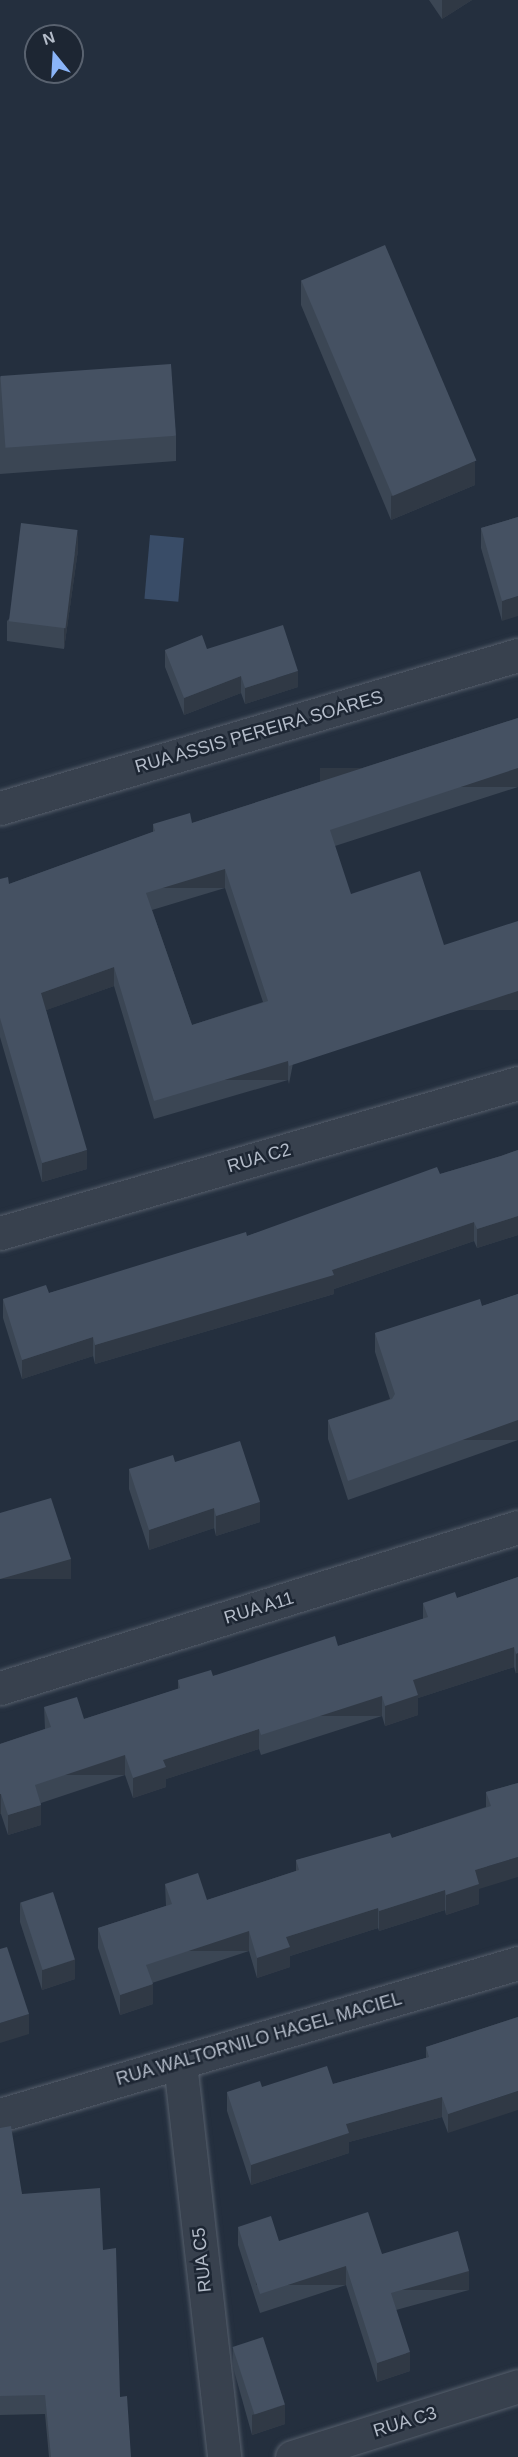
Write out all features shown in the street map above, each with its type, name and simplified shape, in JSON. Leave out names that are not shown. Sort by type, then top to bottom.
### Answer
[{"type":"street","name":"RUA ASSIS PEREIRA SOARES","points":[[0,808],[518,655]]},
{"type":"street","name":"RUA C2","points":[[0,1233],[518,1083]]},
{"type":"street","name":"RUA A11","points":[[0,1688],[518,1527]]},
{"type":"street","name":"RUA WALTORNILO HAGEL MACIEL","points":[[0,2115],[518,1963]]},
{"type":"street","name":"RUA C5","points":[[180,2063],[224,2457]]},
{"type":"street","name":"RUA C3","points":[[292,2457],[518,2386]]},
{"type":"water","points":[[150,535],[184,538],[178,602],[144,599]]},
{"type":"building","points":[[385,245],[476,460],[393,496],[301,281]]},
{"type":"building","points":[[171,364],[176,436],[5,448],[0,376]]},
{"type":"building","points":[[518,517],[518,596],[502,601],[481,528]]},
{"type":"building","points":[[21,523],[78,530],[66,628],[9,621]]},
{"type":"building","points":[[283,625],[298,671],[245,688],[241,676],[184,698],[165,650],[202,635],[207,649]]},
{"type":"building","points":[[518,718],[518,768],[330,830],[351,894],[420,871],[444,945],[518,921],[518,991],[289,1066],[288,1061],[154,1101],[114,967],[41,993],[87,1150],[42,1163],[0,1018],[0,879],[8,877],[9,884],[155,831],[153,824],[190,813],[192,823]],"holes":[[[225,869],[268,1001],[192,1025],[146,893]]]},
{"type":"building","points":[[518,1150],[518,1216],[477,1229],[474,1222],[332,1270],[334,1275],[95,1345],[93,1337],[22,1360],[3,1299],[46,1285],[49,1293],[246,1232],[247,1236],[437,1167],[440,1174]]},
{"type":"building","points":[[518,1294],[518,1420],[348,1481],[328,1420],[392,1399],[395,1394],[375,1333],[480,1299],[482,1306]]},
{"type":"building","points":[[240,1441],[260,1502],[216,1516],[214,1508],[149,1530],[129,1469],[173,1455],[175,1462]]},
{"type":"building","points":[[51,1498],[71,1559],[0,1579],[0,1513]]},
{"type":"building","points":[[518,1577],[518,1653],[516,1654],[514,1647],[413,1680],[418,1695],[385,1706],[382,1696],[261,1735],[259,1729],[163,1760],[166,1767],[133,1778],[125,1755],[35,1785],[41,1805],[8,1815],[0,1794],[0,1744],[51,1727],[44,1707],[77,1697],[84,1719],[180,1688],[178,1680],[211,1670],[213,1676],[335,1636],[338,1646],[428,1617],[423,1603],[455,1592],[457,1598]]},
{"type":"building","points":[[518,1783],[518,1857],[475,1870],[479,1884],[446,1895],[445,1890],[379,1911],[378,1908],[286,1937],[290,1947],[257,1958],[249,1931],[146,1965],[153,1984],[120,1995],[98,1928],[172,1904],[165,1884],[198,1873],[207,1900],[299,1870],[296,1860],[390,1833],[392,1838],[491,1806],[486,1792]]},
{"type":"building","points":[[53,1892],[75,1960],[43,1970],[21,1903]]},
{"type":"building","points":[[7,1947],[29,2014],[0,2023],[0,1949]]},
{"type":"building","points":[[518,2017],[518,2091],[448,2114],[442,2097],[346,2124],[349,2133],[251,2165],[227,2092],[260,2081],[262,2087],[327,2066],[333,2084],[429,2057],[426,2047]]},
{"type":"building","points":[[11,2126],[22,2194],[100,2188],[103,2250],[116,2248],[120,2397],[127,2396],[131,2457],[51,2457],[45,2395],[0,2396],[0,2128]]},
{"type":"building","points":[[368,2212],[382,2254],[458,2231],[469,2271],[391,2293],[410,2352],[377,2363],[346,2266],[260,2294],[238,2227],[271,2216],[279,2241]]},
{"type":"building","points":[[263,2337],[285,2405],[255,2414],[233,2347]]}]
